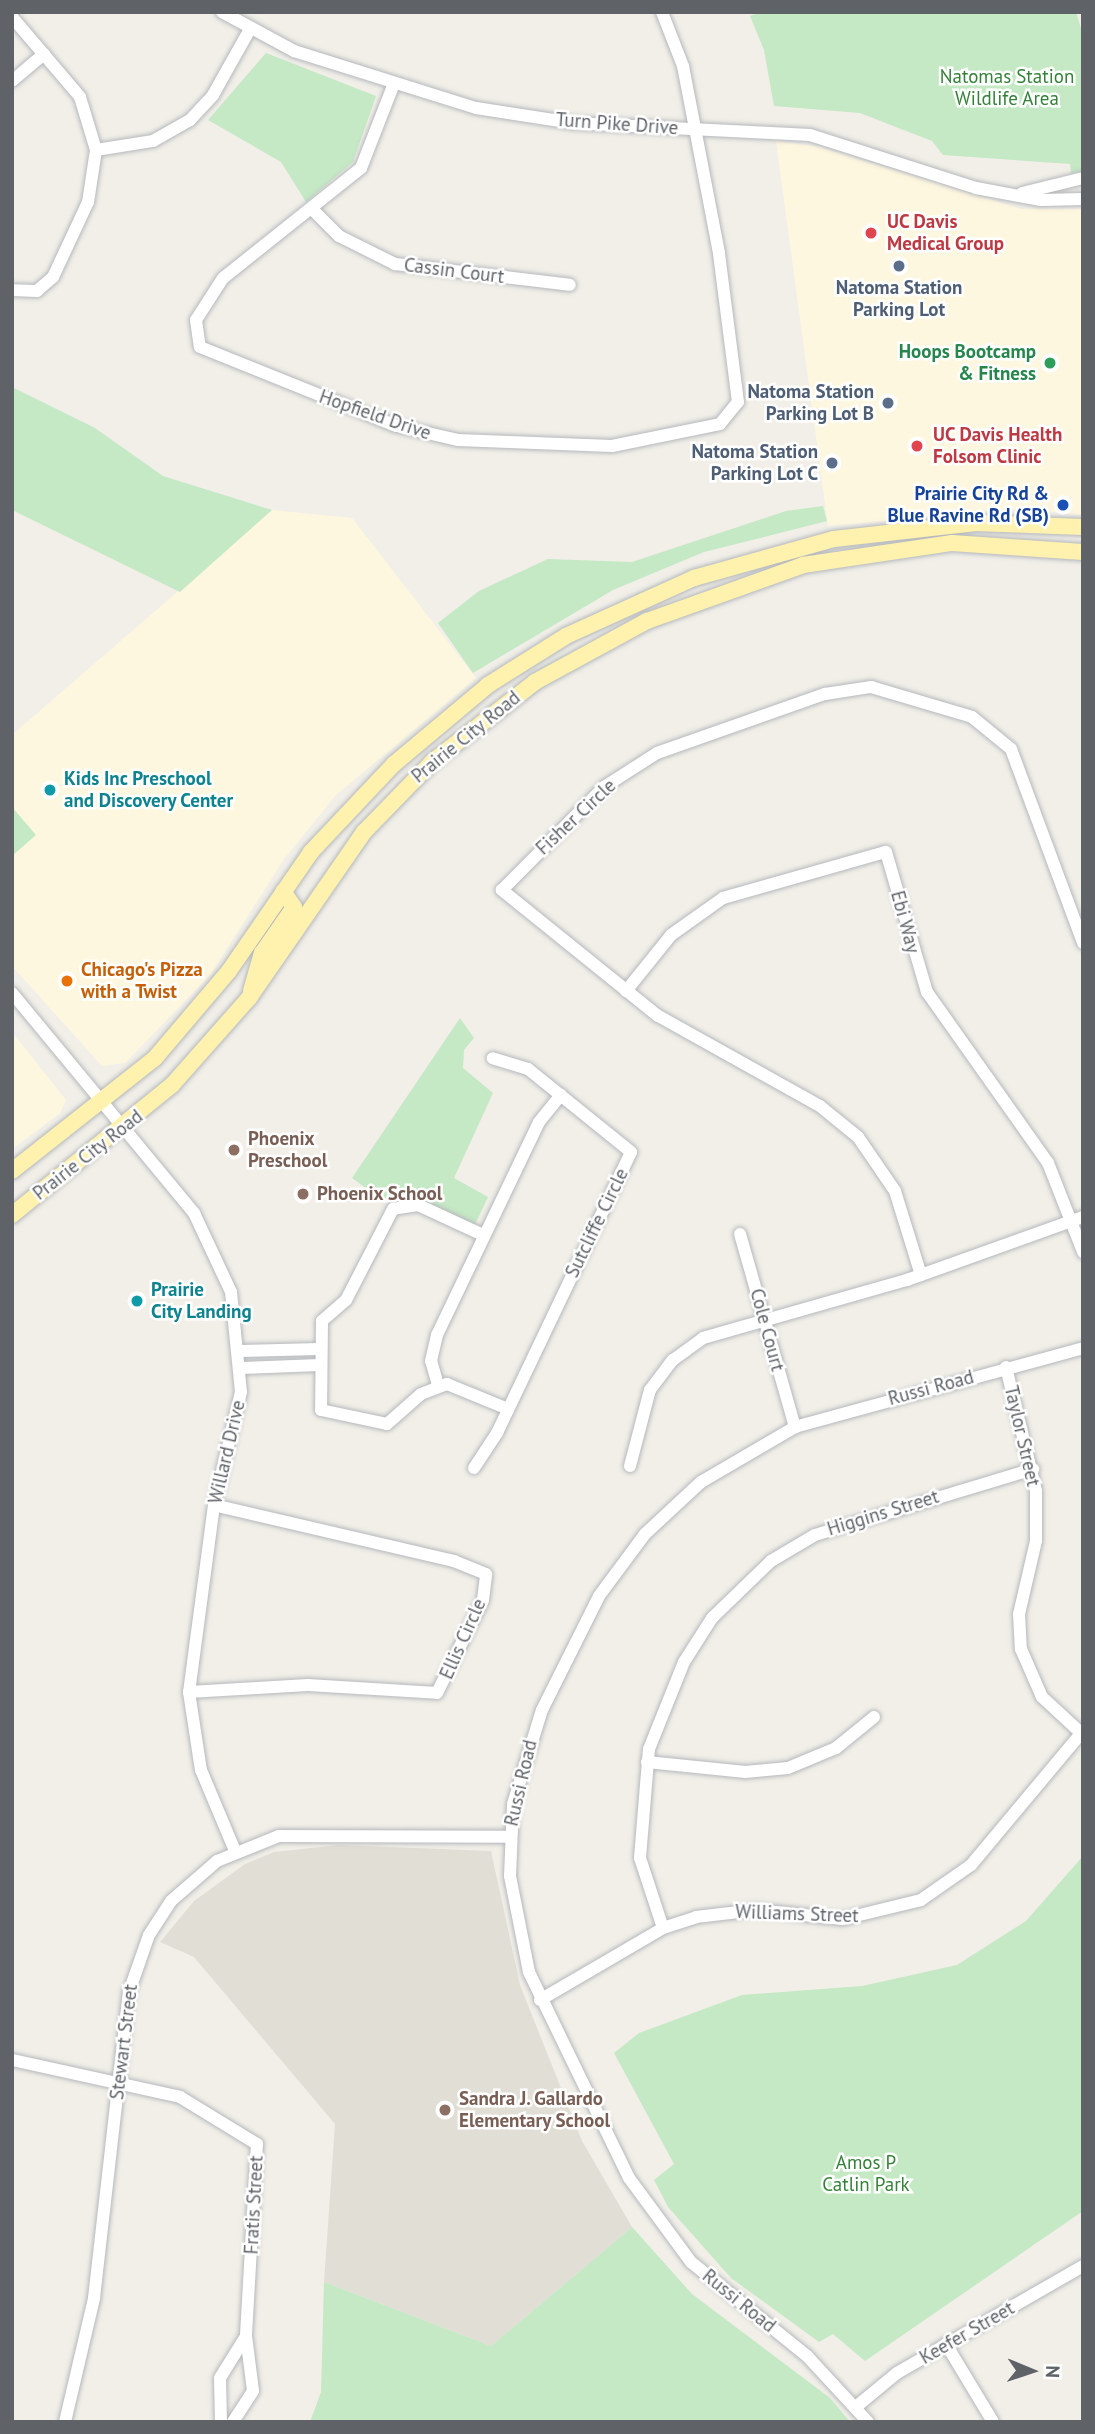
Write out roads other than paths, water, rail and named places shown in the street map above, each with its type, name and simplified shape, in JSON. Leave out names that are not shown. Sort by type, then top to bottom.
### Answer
[{"type":"main road","name":"Prairie City Road","points":[[12,1171],[106,1101],[194,1014],[283,891],[394,764],[457,709],[566,636],[642,598],[738,562],[834,539],[976,523],[1083,527]]},
{"type":"main road","name":"Prairie City Road","points":[[12,1215],[128,1126],[250,997],[356,842],[398,793],[498,707],[610,639],[736,585],[803,565],[952,543],[1083,552]]},
{"type":"main road","points":[[250,997],[262,953],[294,906],[283,891]]},
{"type":"street","name":"Turn Pike Drive","points":[[222,12],[250,29],[393,86],[537,118],[820,136],[976,188],[1022,193],[1041,200],[1083,199]]},
{"type":"street","points":[[662,12],[683,66],[693,129]]},
{"type":"street","points":[[12,17],[80,97],[96,150],[88,202],[53,277],[37,291],[12,290]]},
{"type":"street","points":[[96,150],[153,141],[190,120],[213,95],[250,29]]},
{"type":"street","points":[[12,80],[44,54]]},
{"type":"street","name":"Hopfield Drive","points":[[393,86],[368,158],[313,210],[223,278],[196,320],[193,334],[200,347],[433,436],[593,447],[659,438],[720,424],[738,402],[719,253],[693,129]]},
{"type":"street","name":"Turn Pike Drive","points":[[1022,193],[1083,178]]},
{"type":"street","name":"Cassin Court","points":[[313,210],[339,236],[395,264],[570,285]]},
{"type":"street","name":"Fisher Circle","points":[[921,1275],[895,1191],[858,1137],[820,1106],[686,1035],[626,991],[502,890],[573,814],[637,764],[706,733],[854,688],[913,695],[972,717],[999,736],[1022,766],[1083,943]]},
{"type":"street","name":"Ebi Way","points":[[626,991],[671,935],[723,898],[886,852],[927,992],[1035,1142],[1077,1219],[1083,1252]]},
{"type":"street","name":"Willard Drive","points":[[12,993],[128,1126],[209,1238],[231,1292],[242,1368],[237,1421],[214,1505],[189,1692],[201,1770],[235,1851]]},
{"type":"street","points":[[438,1385],[433,1344],[539,1122],[561,1095],[519,1064],[493,1058]]},
{"type":"street","name":"Sutcliffe Circle","points":[[508,1409],[631,1152],[561,1095]]},
{"type":"street","points":[[474,1468],[508,1409],[465,1388],[438,1385],[421,1394],[400,1418],[379,1423],[321,1410],[319,1349],[322,1321],[346,1300],[393,1209],[418,1205],[484,1235]]},
{"type":"street","points":[[630,1466],[642,1407],[673,1360],[711,1334],[921,1275],[1077,1219]]},
{"type":"street","name":"Cole Court","points":[[740,1234],[795,1427]]},
{"type":"street","name":"Russi Road","points":[[868,2422],[858,2406],[807,2356],[705,2275],[664,2231],[629,2178],[540,2000],[514,1909],[509,1837],[513,1804],[542,1710],[618,1567],[701,1482],[795,1427],[1083,1348]]},
{"type":"street","points":[[241,1351],[319,1349]]},
{"type":"street","points":[[242,1368],[320,1365]]},
{"type":"street","name":"Taylor Street","points":[[1006,1367],[1033,1469],[1037,1521],[1018,1614],[1021,1649],[1042,1696],[1082,1732]]},
{"type":"street","name":"Higgins Street","points":[[663,1928],[640,1858],[648,1762],[660,1710],[694,1644],[732,1595],[771,1561],[844,1522],[1033,1469]]},
{"type":"street","name":"Ellis Circle","points":[[189,1692],[308,1685],[438,1693],[483,1600],[486,1574],[454,1561],[214,1505]]},
{"type":"street","points":[[648,1762],[745,1772],[788,1768],[836,1748],[874,1717]]},
{"type":"street","name":"Williams Street","points":[[540,2000],[663,1928],[738,1910],[863,1918],[921,1900],[971,1865],[1082,1732]]},
{"type":"street","name":"Stewart Street","points":[[65,2422],[94,2298],[129,1992],[149,1935],[185,1886],[235,1851],[279,1836],[319,1832],[509,1837]]},
{"type":"street","points":[[12,2060],[118,2083]]},
{"type":"street","name":"Fratis Street","points":[[118,2083],[196,2104],[257,2144],[246,2336],[253,2391],[233,2422]]},
{"type":"street","name":"Keefer Street","points":[[858,2406],[946,2344],[1083,2266]]},
{"type":"street","name":"Fratis Street","points":[[221,2422],[220,2378],[246,2336]]},
{"type":"street","points":[[946,2344],[993,2422]]},
{"type":"place","name":"UC Davis Medical Group","points":[[871,233]]},
{"type":"place","name":"Natoma Station Parking Lot","points":[[899,266]]},
{"type":"place","name":"Hoops Bootcamp & Fitness","points":[[1050,363]]},
{"type":"place","name":"Natoma Station Parking Lot B","points":[[888,403]]},
{"type":"place","name":"UC Davis Health Folsom Clinic","points":[[917,446]]},
{"type":"place","name":"Natoma Station Parking Lot C","points":[[832,463]]},
{"type":"place","name":"Prairie City Rd & Blue Ravine Rd (SB)","points":[[1063,505]]},
{"type":"place","name":"Kids Inc Preschool and Discovery Center","points":[[50,790]]},
{"type":"place","name":"Chicago's Pizza with a Twist","points":[[67,981]]},
{"type":"place","name":"Phoenix Preschool","points":[[234,1150]]},
{"type":"place","name":"Phoenix School","points":[[303,1194]]},
{"type":"place","name":"Prairie City Landing","points":[[137,1301]]},
{"type":"place","name":"Sandra J. Gallardo Elementary School","points":[[445,2110]]},
{"type":"park label","name":"Natomas Station Wildlife Area","points":[[1007,88]]},
{"type":"park label","name":"Amos P Catlin Park","points":[[866,2174]]}]
